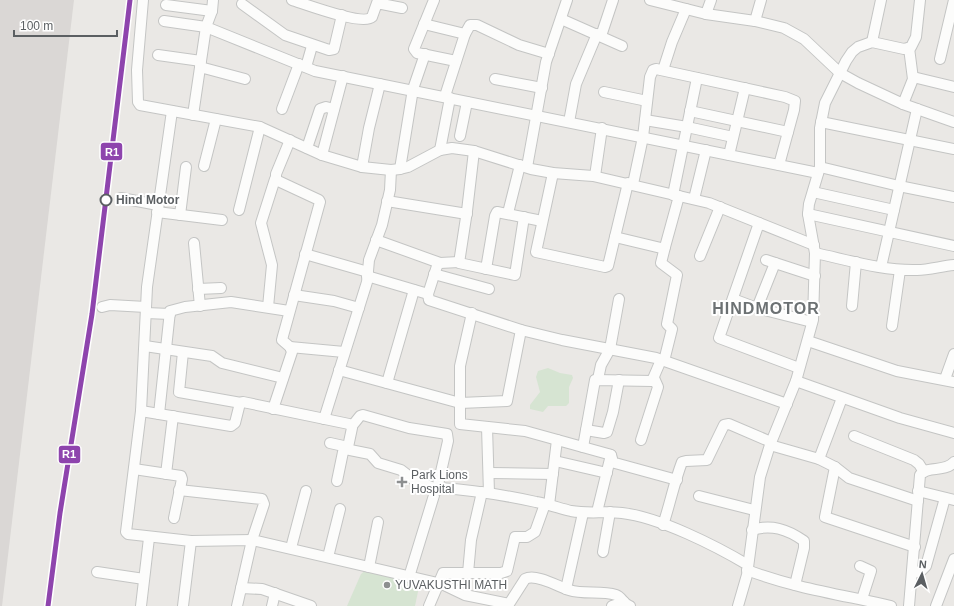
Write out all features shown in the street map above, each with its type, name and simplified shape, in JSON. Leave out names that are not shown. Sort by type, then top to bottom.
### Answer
[{"type":"street","points":[[143,0],[137,70],[138,102],[140,105],[260,127],[322,155],[362,167],[396,170],[408,167],[440,150],[452,148],[474,151],[523,166],[553,173],[596,176],[720,207],[815,249],[856,262],[900,270],[923,270],[954,265]]},
{"type":"street","points":[[193,115],[206,27],[212,11],[213,0]]},
{"type":"street","points":[[292,0],[342,15],[370,19],[376,4],[380,3],[402,8]]},
{"type":"street","points":[[434,0],[414,47],[417,53],[456,61]]},
{"type":"street","points":[[508,213],[523,166],[549,54],[567,0]]},
{"type":"street","points":[[569,122],[576,84],[599,35],[613,0]]},
{"type":"street","points":[[650,0],[706,14],[775,25],[794,32],[811,44],[840,73],[903,104],[954,122]]},
{"type":"street","points":[[706,14],[712,0]]},
{"type":"street","points":[[755,21],[761,0]]},
{"type":"street","points":[[872,42],[881,0]]},
{"type":"street","points":[[903,104],[913,77],[910,48],[916,37],[920,0]]},
{"type":"street","points":[[940,59],[954,0]]},
{"type":"street","points":[[242,4],[285,35],[312,46],[333,50],[342,15]]},
{"type":"street","points":[[166,5],[212,11]]},
{"type":"street","points":[[663,70],[669,49],[686,9]]},
{"type":"street","points":[[561,20],[622,46]]},
{"type":"street","points":[[164,21],[206,27],[315,71],[413,89],[467,102],[536,114],[779,165],[819,170],[954,197]]},
{"type":"street","points":[[424,24],[465,34]]},
{"type":"street","points":[[440,150],[447,97],[456,61],[465,34],[470,25],[478,25],[519,45],[549,54]]},
{"type":"street","points":[[738,606],[748,567],[754,510],[760,477],[770,443],[796,381],[812,322],[815,249],[808,214],[819,170],[821,122],[825,103],[852,52],[858,47],[872,42],[904,49],[910,48]]},
{"type":"street","points":[[282,109],[312,46]]},
{"type":"street","points":[[324,420],[359,308],[368,274],[369,260],[388,202],[396,170],[413,89],[425,54]]},
{"type":"street","points":[[158,55],[200,64],[245,79]]},
{"type":"street","points":[[553,173],[536,250],[538,253],[606,267],[642,137],[652,72],[656,69],[785,97],[795,101],[779,165]]},
{"type":"street","points":[[322,155],[343,76]]},
{"type":"street","points":[[913,77],[954,87]]},
{"type":"street","points":[[598,379],[650,381],[654,378],[663,361],[672,329],[667,324],[677,275],[661,263],[676,195],[683,146],[697,78]]},
{"type":"street","points":[[495,79],[542,88]]},
{"type":"street","points":[[362,167],[369,128],[380,84]]},
{"type":"street","points":[[729,155],[745,88]]},
{"type":"street","points":[[604,92],[647,101]]},
{"type":"street","points":[[460,136],[467,102]]},
{"type":"street","points":[[307,148],[320,109],[326,107],[334,109]]},
{"type":"street","points":[[881,267],[917,109]]},
{"type":"street","points":[[172,111],[147,286],[141,411],[126,533],[149,538],[191,541],[252,540],[439,583],[465,595],[488,603],[510,605],[527,578],[547,581],[574,592],[609,593],[619,596],[626,604]]},
{"type":"street","points":[[690,111],[788,132]]},
{"type":"street","points":[[204,166],[216,119]]},
{"type":"street","points":[[645,120],[734,137]]},
{"type":"street","points":[[821,122],[954,150]]},
{"type":"street","points":[[239,210],[260,127]]},
{"type":"street","points":[[596,176],[602,128]]},
{"type":"street","points":[[268,307],[272,265],[261,223],[275,179],[290,140]]},
{"type":"street","points":[[694,200],[706,150]]},
{"type":"street","points":[[459,262],[467,214],[474,151]]},
{"type":"street","points":[[180,215],[186,166]]},
{"type":"street","points":[[273,409],[292,352],[290,347],[282,338],[320,201],[275,179]]},
{"type":"street","points":[[813,192],[894,210]]},
{"type":"street","points":[[121,198],[180,215],[222,220]]},
{"type":"street","points":[[388,202],[467,214]]},
{"type":"street","points":[[700,256],[720,207]]},
{"type":"street","points":[[486,269],[495,214],[500,211],[542,221]]},
{"type":"street","points":[[808,214],[954,246]]},
{"type":"street","points":[[376,240],[440,263],[459,262],[514,276],[517,274],[524,217]]},
{"type":"street","points":[[759,223],[719,338],[799,368]]},
{"type":"street","points":[[615,237],[661,248],[665,247]]},
{"type":"street","points":[[194,243],[200,306]]},
{"type":"street","points":[[305,254],[428,294]]},
{"type":"street","points":[[757,308],[770,261],[814,276]]},
{"type":"street","points":[[852,306],[856,262]]},
{"type":"street","points":[[440,263],[437,266],[428,294],[429,300],[432,302],[521,330],[663,361],[786,404]]},
{"type":"street","points":[[892,326],[900,270]]},
{"type":"street","points":[[434,274],[489,289]]},
{"type":"street","points":[[198,289],[221,288]]},
{"type":"street","points":[[387,383],[414,290]]},
{"type":"street","points":[[294,295],[334,301],[359,308]]},
{"type":"street","points":[[583,447],[594,382],[598,379],[602,365],[610,349],[619,299]]},
{"type":"street","points":[[733,299],[757,308],[812,322]]},
{"type":"street","points":[[159,414],[170,314],[172,310],[235,302],[289,311]]},
{"type":"street","points":[[102,307],[109,305],[170,314]]},
{"type":"street","points":[[472,314],[460,366],[460,424],[525,431],[611,455]]},
{"type":"street","points":[[339,370],[460,402],[504,402],[508,400],[521,330]]},
{"type":"street","points":[[808,341],[897,371],[949,380],[954,354]]},
{"type":"street","points":[[144,346],[212,356],[222,363],[283,378]]},
{"type":"street","points":[[290,347],[344,352]]},
{"type":"street","points":[[183,352],[180,392],[273,409],[352,426]]},
{"type":"street","points":[[641,440],[658,387],[654,378]]},
{"type":"street","points":[[586,430],[604,433],[607,432],[613,412],[619,380]]},
{"type":"street","points":[[796,381],[900,418],[954,433]]},
{"type":"street","points":[[819,459],[842,398]]},
{"type":"street","points":[[141,411],[233,426],[241,403]]},
{"type":"street","points":[[337,481],[343,452],[348,447],[352,426],[361,415],[409,428],[447,434],[448,441],[436,489],[410,577]]},
{"type":"street","points":[[166,474],[173,416]]},
{"type":"street","points":[[663,525],[669,498],[684,461],[707,460],[724,425],[729,424],[770,443],[819,459],[835,467],[849,478],[918,496],[950,499],[926,566],[921,571],[912,573]]},
{"type":"street","points":[[468,573],[471,540],[486,493],[489,473],[487,427]]},
{"type":"street","points":[[854,436],[914,460],[919,464],[924,472]]},
{"type":"street","points":[[429,606],[443,573],[500,573],[507,571],[515,537],[527,537],[535,532],[547,505],[555,461],[557,440]]},
{"type":"street","points":[[330,443],[348,447],[353,451],[370,454],[378,462],[401,470],[414,480],[436,489],[486,493],[583,513],[610,512],[640,516],[729,553],[748,567],[794,585],[891,606]]},
{"type":"street","points":[[611,455],[613,462],[615,463],[677,480]]},
{"type":"street","points":[[596,512],[611,455]]},
{"type":"street","points":[[555,461],[607,473]]},
{"type":"street","points":[[909,606],[920,475],[924,472],[943,469],[953,464]]},
{"type":"street","points":[[835,467],[825,517],[915,547]]},
{"type":"street","points":[[134,469],[181,476],[174,518]]},
{"type":"street","points":[[489,473],[553,474]]},
{"type":"street","points":[[179,490],[262,499],[264,504],[252,540],[237,606]]},
{"type":"street","points":[[291,548],[306,491]]},
{"type":"street","points":[[699,496],[754,510]]},
{"type":"street","points":[[328,557],[340,509]]},
{"type":"street","points":[[603,552],[610,512]]},
{"type":"street","points":[[566,589],[583,513]]},
{"type":"street","points":[[369,567],[378,522]]},
{"type":"street","points":[[752,530],[765,526],[774,528],[804,541],[804,548],[794,585]]},
{"type":"street","points":[[141,606],[149,538]]},
{"type":"street","points":[[183,606],[191,541]]},
{"type":"street","points":[[936,606],[954,559]]},
{"type":"street","points":[[860,566],[871,571],[862,599]]},
{"type":"street","points":[[97,572],[144,578]]},
{"type":"street","points":[[241,588],[258,588],[311,606]]},
{"type":"street","points":[[272,606],[275,593]]},
{"type":"street","points":[[612,606],[626,604]]},
{"type":"shaded area","points":[[0,0],[74,0],[2,606],[0,606]]},
{"type":"green space","points":[[548,368],[560,373],[572,375],[573,378],[569,387],[569,403],[566,406],[548,406],[543,412],[530,409],[530,405],[540,392],[536,377],[538,371]]},
{"type":"green space","name":"YUVAKUSTHI MATH","points":[[366,570],[420,582],[415,606],[347,606],[361,574]]},
{"type":"transit line","name":"R1","points":[[48,606],[60,513],[92,314],[130,0]]},
{"type":"place","name":"Hind Motor","points":[[106,200]]},
{"type":"place","name":"Park Lions Hospital","points":[[402,482]]},
{"type":"place","name":"YUVAKUSTHI MATH","points":[[387,585]]},
{"type":"district","name":"HINDMOTOR","points":[[766,308]]}]
